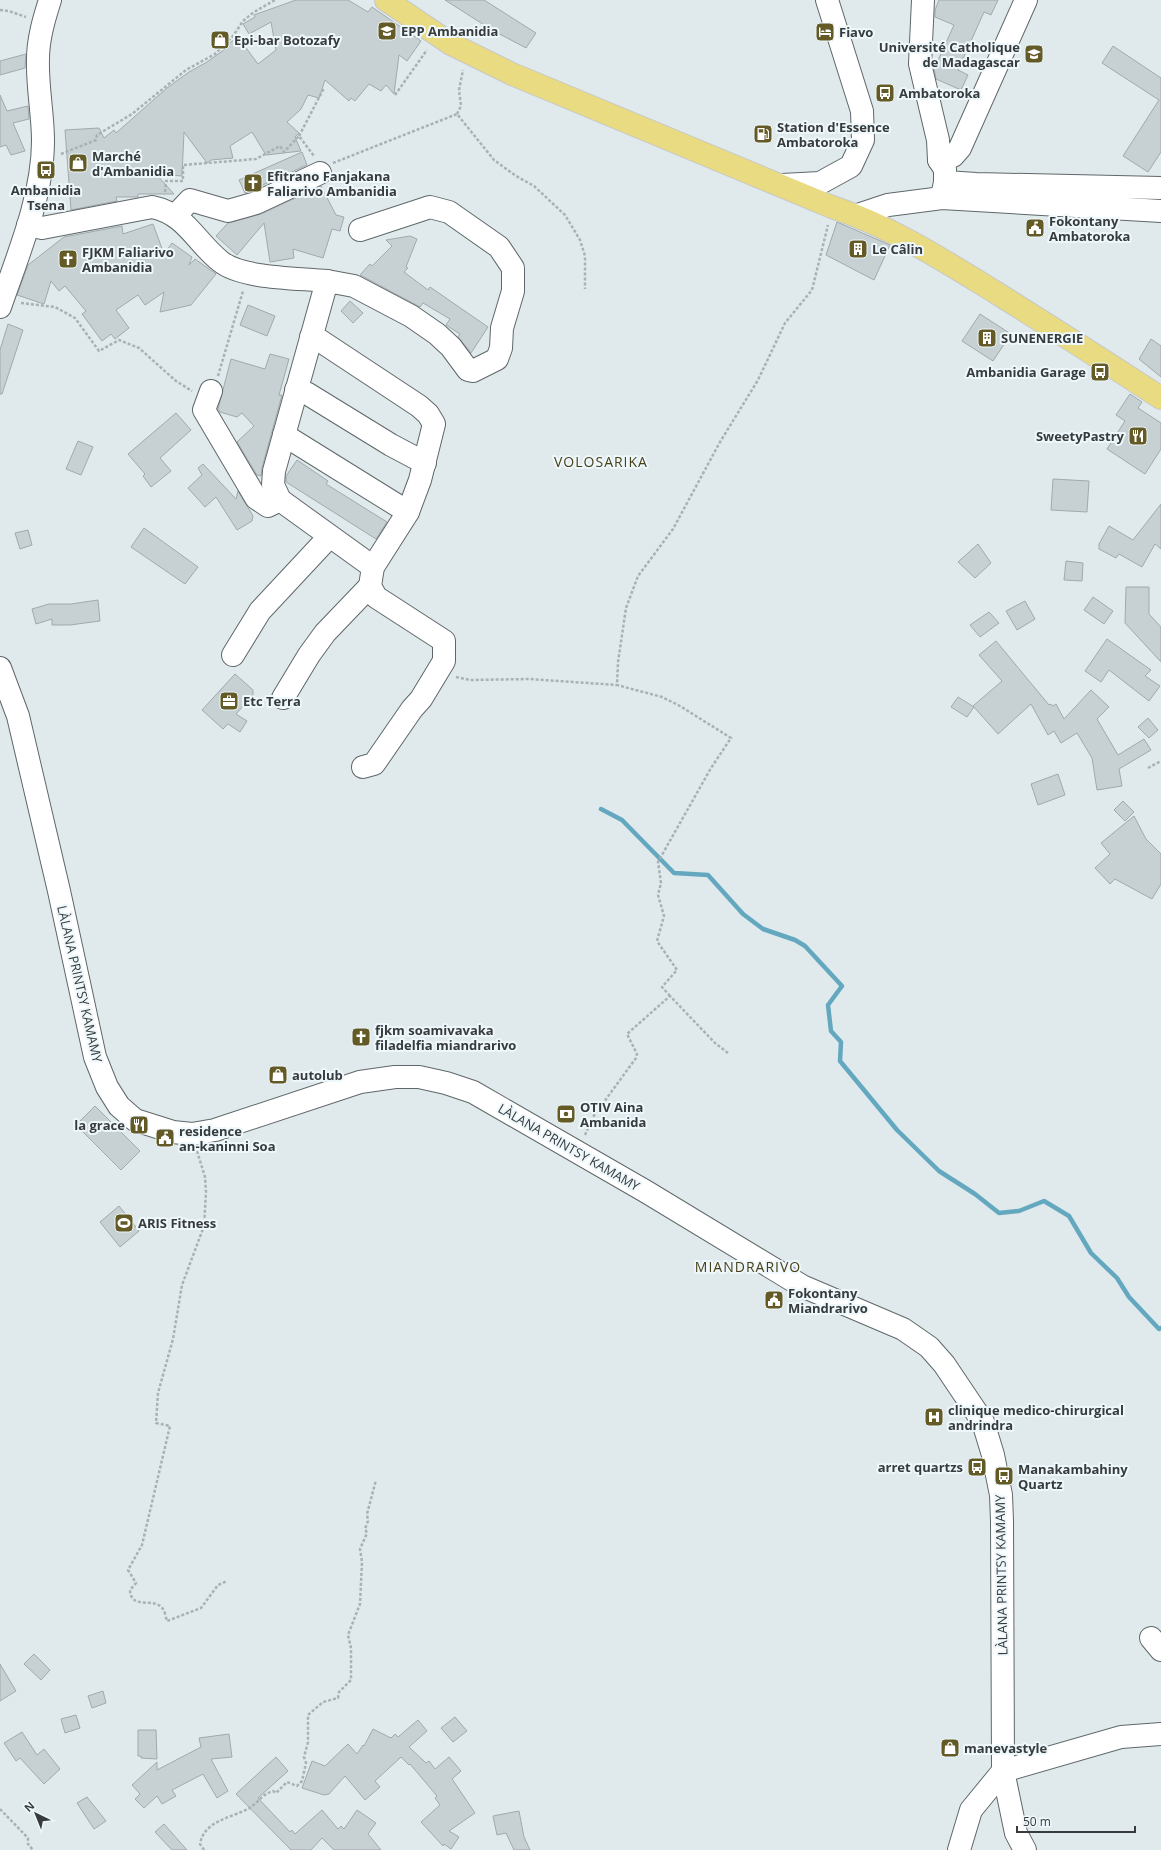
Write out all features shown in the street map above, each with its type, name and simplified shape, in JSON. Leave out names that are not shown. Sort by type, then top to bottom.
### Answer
[{"type":"main road","points":[[386,0],[437,35],[464,51],[512,74],[832,207],[858,215],[953,266],[1105,361],[1161,398]]},
{"type":"street","points":[[0,307],[28,225],[40,174],[43,141],[38,58],[43,23],[50,0]]},
{"type":"street","points":[[782,186],[820,182],[851,166],[863,140],[862,111],[827,0]]},
{"type":"street","points":[[923,0],[920,64],[938,140],[939,160],[945,168],[943,190]]},
{"type":"street","points":[[939,160],[953,156],[960,148],[1026,0]]},
{"type":"street","points":[[176,215],[190,200],[228,211],[256,203],[323,166]]},
{"type":"street","points":[[858,215],[943,190],[976,184],[1161,188]]},
{"type":"street","points":[[943,190],[1161,211]]},
{"type":"street","points":[[28,225],[42,228],[152,207],[164,209],[176,215],[220,262],[236,271],[327,281],[354,286],[411,316],[437,334],[451,347],[468,370],[473,371],[497,359],[501,348],[502,328],[513,290],[513,268],[499,247],[449,212],[430,207],[360,230]]},
{"type":"street","points":[[327,281],[274,471],[273,485],[280,500],[329,537],[372,577],[376,597],[444,641],[444,661],[421,699],[412,709],[374,764],[363,767]]},
{"type":"street","points":[[283,698],[309,655],[372,577],[408,512],[420,480],[434,424],[428,414],[394,388],[319,340],[311,337]]},
{"type":"street","points":[[296,390],[308,394],[391,445],[424,463]]},
{"type":"street","points":[[202,391],[204,410],[256,498],[268,506],[280,500]]},
{"type":"street","points":[[284,435],[408,512]]},
{"type":"street","points":[[233,655],[260,610],[329,537]]},
{"type":"street","name":"LÀLANA PRINTSY KAMAMY","points":[[0,668],[18,716],[59,891],[95,1057],[107,1087],[119,1106],[135,1120],[173,1132],[192,1134],[215,1130],[360,1082],[395,1077],[419,1077],[446,1083],[473,1092],[645,1191],[802,1286],[903,1329],[929,1347],[963,1390],[983,1422],[993,1454],[1002,1508],[1003,1771],[1016,1832],[1024,1850]]},
{"type":"street","points":[[959,1850],[971,1810],[1003,1771],[1121,1737],[1161,1734]]},
{"type":"path","points":[[40,174],[56,156],[96,140],[97,135],[132,114],[186,70],[216,54],[233,36],[243,21],[254,12],[276,0]]},
{"type":"path","points":[[0,10],[9,11],[43,23]]},
{"type":"path","points":[[395,95],[437,35]]},
{"type":"path","points":[[299,136],[323,166],[457,114],[461,106],[459,90],[463,70],[464,51]]},
{"type":"path","points":[[152,207],[166,191],[166,181],[183,181],[183,166],[256,159],[280,146],[284,152],[299,136],[324,88]]},
{"type":"path","points":[[457,114],[494,160],[516,176],[534,186],[565,215],[580,240],[585,256],[585,289]]},
{"type":"path","points":[[617,685],[618,662],[626,608],[638,576],[673,529],[720,442],[758,380],[785,323],[812,290],[832,207]]},
{"type":"path","points":[[26,304],[55,307],[75,318],[99,351],[119,340],[139,348],[176,381],[202,391],[221,368],[249,273]]},
{"type":"path","points":[[438,672],[470,680],[529,679],[617,685],[662,697],[680,706],[732,738],[711,768],[660,856],[658,862],[662,883],[658,895],[664,916],[657,942],[676,970],[662,987],[715,1043],[728,1054]]},
{"type":"path","points":[[1148,768],[1161,761]]},
{"type":"path","points":[[577,1152],[593,1117],[636,1058],[637,1054],[627,1034],[670,996]]},
{"type":"path","points":[[192,1134],[205,1177],[206,1192],[204,1226],[182,1285],[173,1339],[158,1393],[156,1423],[170,1426],[142,1545],[128,1570],[136,1583],[130,1590],[130,1596],[135,1601],[156,1604],[163,1608],[167,1621],[201,1608],[218,1585],[227,1581]]},
{"type":"path","points":[[204,1850],[200,1844],[201,1838],[212,1824],[248,1808],[266,1793],[273,1791],[276,1793],[287,1782],[297,1786],[302,1781],[306,1763],[304,1757],[308,1742],[308,1714],[323,1702],[338,1698],[339,1692],[351,1680],[351,1648],[348,1635],[360,1604],[362,1562],[360,1549],[367,1533],[365,1529],[368,1521],[367,1514],[376,1480]]},
{"type":"path","points":[[0,1809],[28,1838],[28,1844],[33,1850]]},
{"type":"building","points":[[296,0],[348,0],[368,12],[372,7],[421,41],[407,61],[399,55],[394,94],[386,85],[381,91],[369,84],[355,101],[351,98],[349,101],[325,80],[319,98],[308,95],[301,109],[287,122],[299,133],[295,137],[301,151],[266,155],[252,132],[230,146],[233,158],[211,160],[207,163],[184,132],[182,176],[156,174],[174,194],[138,194],[138,197],[116,197],[117,201],[71,210],[65,130],[99,128],[104,138],[114,130],[116,133],[167,88],[228,47],[227,45],[238,37],[258,64],[276,50],[271,22],[249,34],[243,24],[255,17],[254,15]]},
{"type":"building","points":[[445,0],[484,0],[536,33],[526,48],[492,30]]},
{"type":"building","points":[[939,0],[998,0],[991,15],[984,12],[958,70],[968,75],[961,90],[936,79],[934,69],[954,25],[935,17],[935,10]]},
{"type":"building","points":[[1113,46],[1161,78],[1161,152],[1148,172],[1123,156],[1159,100],[1102,63]]},
{"type":"building","points":[[26,54],[25,68],[0,75],[0,61]]},
{"type":"building","points":[[0,95],[7,111],[28,106],[29,119],[13,123],[25,151],[11,155],[6,145],[0,147]]},
{"type":"building","points":[[302,152],[307,165],[245,193],[239,180]]},
{"type":"building","points":[[321,186],[336,215],[344,217],[340,231],[332,229],[323,258],[293,249],[294,258],[270,262],[264,223],[237,255],[216,236],[228,223],[261,214]]},
{"type":"building","name":"Le Câlin","points":[[837,222],[890,245],[874,280],[826,255]]},
{"type":"building","points":[[153,224],[164,254],[172,243],[192,257],[189,265],[195,259],[216,274],[191,305],[160,312],[164,292],[145,305],[138,295],[116,310],[129,328],[115,339],[111,334],[102,341],[82,314],[86,311],[65,286],[59,291],[51,281],[44,304],[17,295],[28,265],[64,237],[122,226],[123,234]]},
{"type":"building","points":[[410,236],[417,239],[406,267],[408,268],[404,272],[428,290],[430,287],[488,327],[471,353],[458,337],[460,334],[446,325],[450,319],[423,303],[420,307],[360,275],[370,264],[372,266],[392,246],[386,240]]},
{"type":"building","points":[[350,301],[363,313],[353,323],[341,311]]},
{"type":"building","points":[[248,305],[275,316],[267,336],[240,325]]},
{"type":"building","name":"SUNENERGIE","points":[[980,314],[1011,334],[993,361],[962,341]]},
{"type":"building","points":[[8,324],[23,330],[2,394],[0,394],[0,350]]},
{"type":"building","points":[[1151,339],[1161,346],[1161,377],[1139,359]]},
{"type":"building","points":[[270,354],[289,359],[279,395],[282,395],[261,476],[257,475],[237,442],[254,426],[242,413],[237,417],[220,412],[218,409],[231,359],[265,369]]},
{"type":"building","name":"SweetyPastry","points":[[1130,394],[1142,402],[1138,408],[1161,423],[1161,449],[1145,474],[1107,449],[1125,421],[1116,415]]},
{"type":"building","points":[[176,413],[191,430],[160,458],[171,471],[151,487],[143,476],[145,474],[128,454]]},
{"type":"building","points":[[78,441],[93,447],[81,475],[66,469]]},
{"type":"building","points":[[297,460],[328,481],[326,484],[387,522],[376,539],[286,482],[286,476]]},
{"type":"building","points":[[203,464],[236,499],[238,491],[253,516],[252,521],[237,530],[216,497],[205,507],[188,488],[202,475],[198,468]]},
{"type":"building","points":[[1053,479],[1089,481],[1087,512],[1051,510]]},
{"type":"building","points":[[1161,504],[1161,549],[1155,544],[1142,567],[1119,554],[1116,558],[1099,549],[1099,544],[1109,526],[1133,540]]},
{"type":"building","points":[[144,528],[198,567],[185,584],[131,547]]},
{"type":"building","points":[[28,530],[32,545],[20,549],[15,533]]},
{"type":"building","points":[[978,544],[991,563],[975,578],[958,562]]},
{"type":"building","points":[[1066,561],[1083,563],[1082,581],[1064,580]]},
{"type":"building","points":[[1126,587],[1149,587],[1149,614],[1161,627],[1161,662],[1125,623]]},
{"type":"building","points":[[1093,597],[1113,611],[1104,624],[1084,610]]},
{"type":"building","points":[[98,600],[100,621],[70,625],[52,625],[52,619],[36,624],[32,609],[49,604],[71,604]]},
{"type":"building","points":[[1025,601],[1035,619],[1017,630],[1006,611]]},
{"type":"building","points":[[989,612],[999,623],[980,637],[970,625]]},
{"type":"building","points":[[1107,639],[1151,670],[1145,676],[1160,686],[1149,701],[1109,670],[1101,682],[1085,671]]},
{"type":"building","points":[[996,641],[1049,705],[1051,704],[1053,706],[1056,704],[1064,719],[1091,690],[1109,707],[1097,719],[1118,755],[1144,739],[1151,750],[1119,769],[1122,786],[1097,790],[1092,758],[1077,733],[1061,743],[1054,731],[1048,735],[1031,704],[998,734],[973,706],[1002,681],[979,655]]},
{"type":"building","name":"Etc Terra","points":[[235,674],[253,690],[253,695],[236,714],[247,721],[240,732],[228,724],[223,729],[202,710]]},
{"type":"building","points":[[958,697],[974,707],[967,717],[951,707]]},
{"type":"building","points":[[1148,718],[1158,730],[1149,738],[1138,727]]},
{"type":"building","points":[[1058,774],[1065,795],[1038,805],[1031,784]]},
{"type":"building","points":[[1123,801],[1134,812],[1125,821],[1114,810]]},
{"type":"building","points":[[1134,816],[1146,839],[1161,854],[1161,884],[1152,899],[1115,879],[1110,884],[1095,868],[1110,854],[1101,843]]},
{"type":"building","points":[[95,1106],[140,1151],[121,1170],[76,1125]]},
{"type":"building","points":[[119,1206],[139,1231],[120,1247],[100,1222]]},
{"type":"building","points":[[34,1654],[50,1670],[41,1680],[24,1664]]},
{"type":"building","points":[[0,1664],[16,1691],[0,1701]]},
{"type":"building","points":[[103,1691],[106,1703],[92,1708],[88,1696]]},
{"type":"building","points":[[76,1715],[80,1728],[65,1733],[61,1719]]},
{"type":"building","points":[[455,1717],[467,1731],[453,1742],[441,1728]]},
{"type":"building","points":[[418,1720],[427,1731],[409,1747],[426,1763],[429,1761],[435,1769],[449,1757],[461,1771],[452,1779],[475,1813],[449,1831],[459,1837],[451,1849],[444,1844],[443,1846],[421,1822],[440,1805],[435,1798],[437,1796],[410,1764],[409,1765],[401,1757],[375,1781],[380,1787],[365,1800],[345,1776],[329,1794],[324,1795],[302,1788],[312,1761],[325,1766],[348,1744],[357,1754],[363,1745],[364,1746],[373,1729],[391,1738],[395,1734],[398,1737]]},
{"type":"building","points":[[138,1730],[156,1730],[157,1759],[141,1758],[141,1756],[138,1756]]},
{"type":"building","points":[[22,1732],[37,1755],[44,1749],[60,1769],[44,1784],[20,1758],[16,1761],[4,1743]]},
{"type":"building","points":[[229,1734],[232,1757],[211,1759],[228,1791],[217,1798],[203,1774],[172,1790],[176,1796],[162,1804],[157,1796],[144,1808],[135,1799],[140,1794],[132,1785],[157,1762],[157,1770],[201,1747],[199,1738]]},
{"type":"building","points":[[276,1757],[288,1771],[258,1798],[290,1832],[292,1830],[295,1834],[322,1810],[338,1829],[341,1826],[344,1829],[357,1810],[376,1823],[368,1834],[381,1850],[334,1850],[322,1838],[311,1850],[291,1850],[236,1794]]},
{"type":"building","points":[[87,1797],[106,1821],[94,1829],[77,1803]]},
{"type":"building","points":[[519,1811],[524,1837],[530,1850],[514,1850],[506,1833],[497,1835],[493,1816]]},
{"type":"building","points":[[164,1824],[187,1850],[172,1850],[155,1832]]},
{"type":"waterway","points":[[601,809],[622,820],[674,873],[708,875],[743,914],[763,929],[795,940],[805,946],[842,986],[828,1005],[831,1031],[841,1042],[840,1061],[897,1130],[939,1171],[975,1194],[999,1213],[1019,1211],[1044,1201],[1069,1216],[1091,1253],[1117,1278],[1129,1297],[1159,1329],[1161,1328]]},
{"type":"place","name":"EPP Ambanidia","points":[[387,31]]},
{"type":"place","name":"Fiavo","points":[[825,32]]},
{"type":"place","name":"Epi-bar Botozafy","points":[[220,40]]},
{"type":"place","name":"Université Catholique de Madagascar","points":[[1034,54]]},
{"type":"place","name":"Ambatoroka","points":[[885,93]]},
{"type":"place","name":"Station d'Essence Ambatoroka","points":[[763,134]]},
{"type":"place","name":"Marché d'Ambanidia","points":[[78,163]]},
{"type":"place","name":"Ambanidia Tsena","points":[[46,170]]},
{"type":"place","name":"Efitrano Fanjakana Faliarivo Ambanidia","points":[[253,183]]},
{"type":"place","name":"Fokontany Ambatoroka","points":[[1035,228]]},
{"type":"place","name":"Le Câlin","points":[[858,249]]},
{"type":"place","name":"FJKM Faliarivo Ambanidia","points":[[68,259]]},
{"type":"place","name":"SUNENERGIE","points":[[987,338]]},
{"type":"place","name":"Ambanidia Garage","points":[[1100,372]]},
{"type":"place","name":"SweetyPastry","points":[[1138,436]]},
{"type":"place","name":"Etc Terra","points":[[229,701]]},
{"type":"place","name":"fjkm soamivavaka filadelfia miandrarivo","points":[[361,1037]]},
{"type":"place","name":"autolub","points":[[278,1075]]},
{"type":"place","name":"OTIV Aina Ambanida","points":[[566,1114]]},
{"type":"place","name":"la grace","points":[[139,1125]]},
{"type":"place","name":"residence an-kaninni Soa","points":[[165,1138]]},
{"type":"place","name":"ARIS Fitness","points":[[124,1223]]},
{"type":"place","name":"Fokontany Miandrarivo","points":[[774,1300]]},
{"type":"place","name":"clinique medico-chirurgical andrindra","points":[[934,1417]]},
{"type":"place","name":"arret quartzs","points":[[977,1467]]},
{"type":"place","name":"Manakambahiny Quartz","points":[[1004,1476]]},
{"type":"place","name":"manevastyle","points":[[950,1748]]},
{"type":"district","name":"VOLOSARIKA","points":[[601,461]]},
{"type":"district","name":"MIANDRARIVO","points":[[748,1266]]}]
